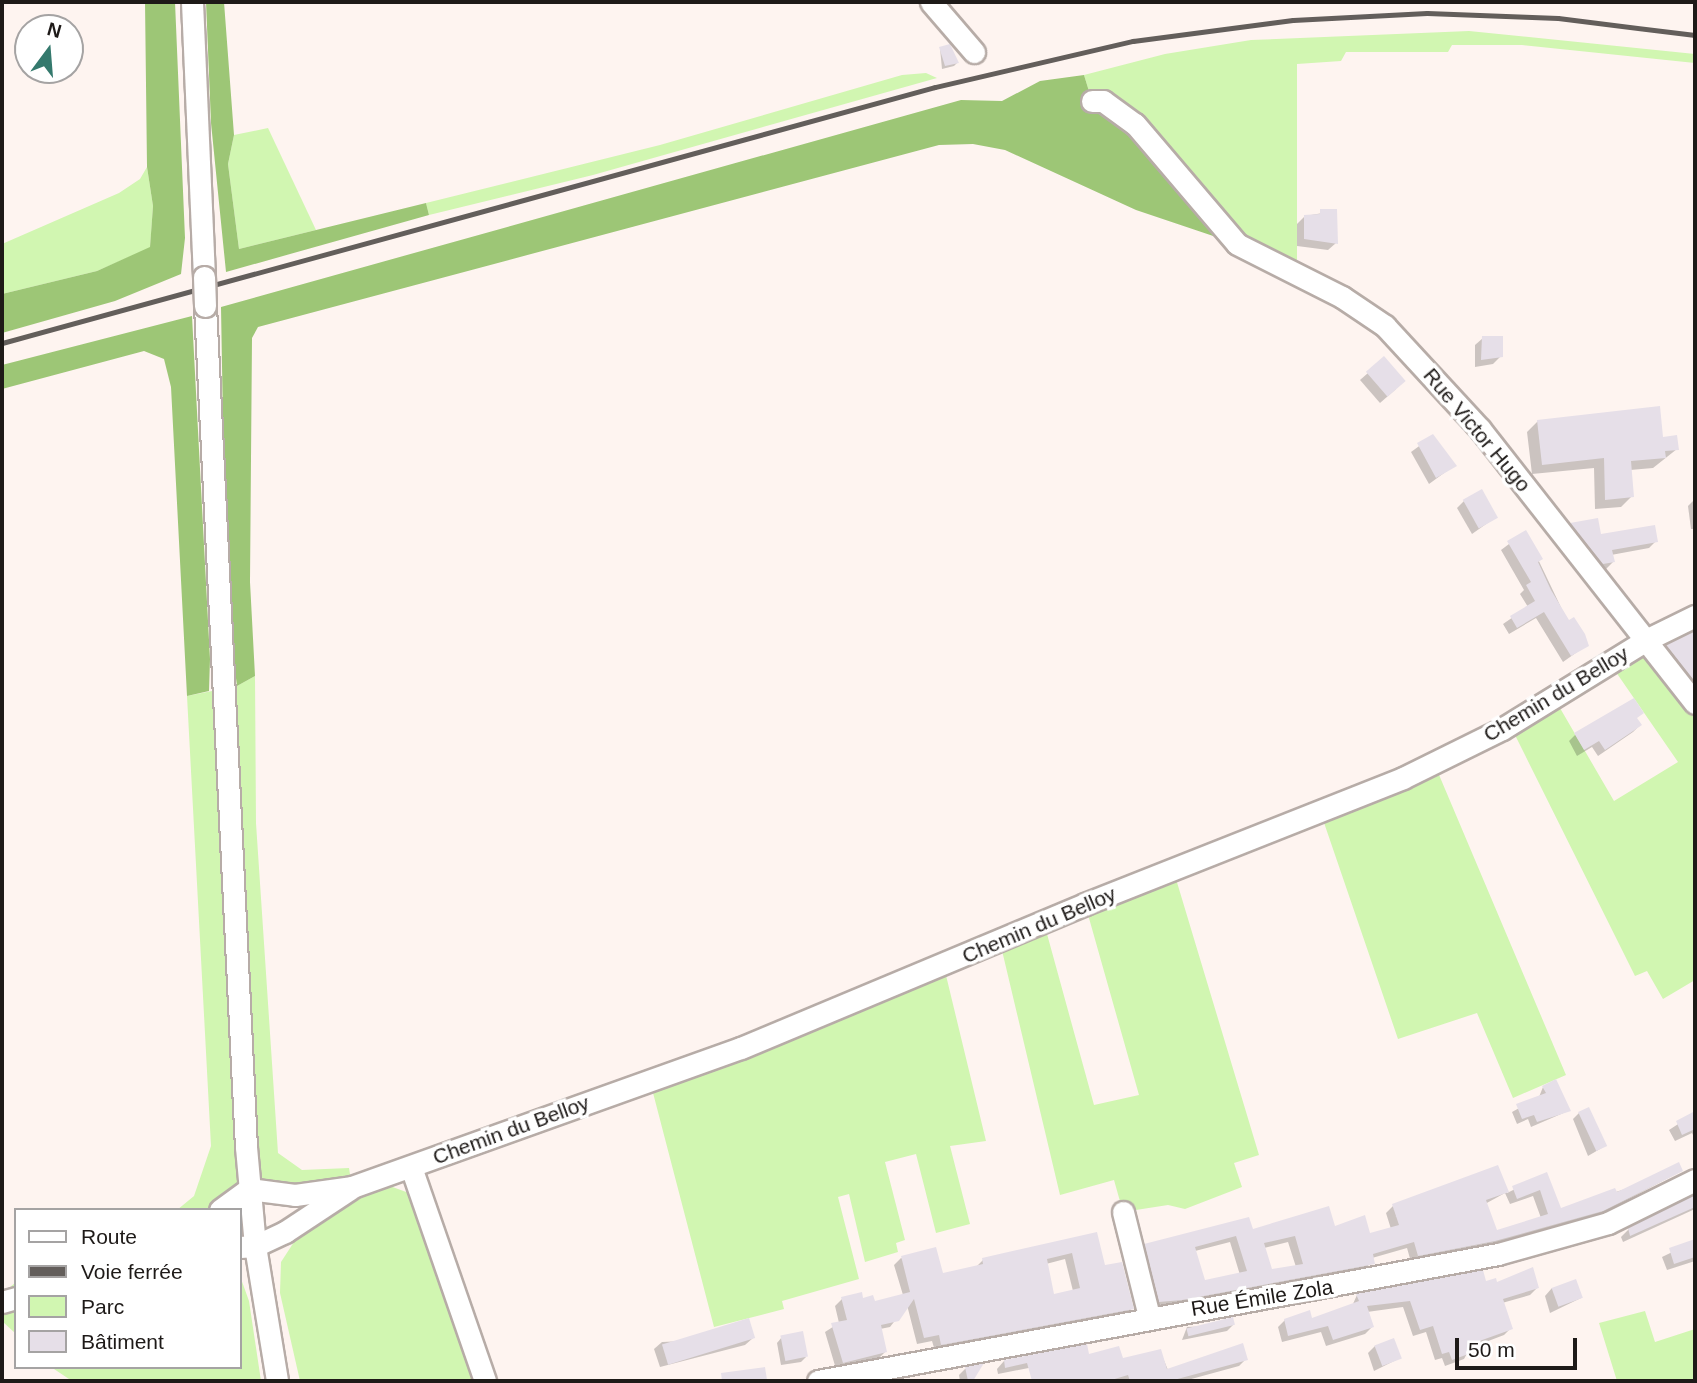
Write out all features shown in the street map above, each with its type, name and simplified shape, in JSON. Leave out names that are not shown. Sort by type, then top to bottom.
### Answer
[{"type":"street","points":[[192,2],[249,1189],[248,1247],[277,1381]]},
{"type":"street","points":[[931,2],[974,52]]},
{"type":"street","name":"Rue Victor Hugo","points":[[1092,102],[1103,101],[1135,124],[1208,215],[1237,244],[1342,297],[1385,326],[1472,420],[1695,703]]},
{"type":"street","name":"Chemin du Belloy","points":[[352,1187],[741,1048],[944,967],[1085,904],[1403,778],[1509,723],[1646,639],[1695,617]]},
{"type":"street","points":[[411,1167],[485,1381]]},
{"type":"street","name":"Rue Émile Zola","points":[[818,1381],[1149,1316],[1498,1254],[1608,1223],[1695,1180]]},
{"type":"street","points":[[223,1208],[249,1189],[295,1195],[352,1187]]},
{"type":"street","points":[[248,1247],[325,1209],[352,1187]]},
{"type":"street","points":[[1122,1212],[1149,1316]]},
{"type":"green space","points":[[145,2],[175,2],[185,238],[181,274],[115,301],[2,333],[2,294],[97,271],[150,247],[153,206],[147,167]]},
{"type":"green space","points":[[206,2],[224,2],[234,135],[228,164],[239,249],[426,203],[429,215],[226,272],[211,123]]},
{"type":"green space","points":[[1469,31],[1695,54],[1695,63],[1522,45],[1452,45],[1448,52],[1346,52],[1341,61],[1297,64],[1297,274],[1272,263],[1092,101],[1084,75],[1165,54],[1251,40]]},
{"type":"green space","points":[[926,73],[937,78],[593,175],[429,215],[426,203],[660,145],[902,75]]},
{"type":"green space","points":[[1084,75],[1092,101],[1103,101],[1237,244],[1136,210],[1005,150],[973,144],[939,145],[258,327],[252,338],[250,582],[255,676],[237,686],[226,600],[221,307],[961,100],[1002,101],[1040,81]]},
{"type":"green space","points":[[268,128],[316,230],[239,249],[228,164],[234,135]]},
{"type":"green space","points":[[147,167],[153,206],[150,248],[97,271],[2,294],[2,244],[119,193],[140,179]]},
{"type":"green space","points":[[192,316],[210,659],[209,691],[187,696],[171,387],[164,359],[144,351],[2,389],[2,365]]},
{"type":"green space","points":[[1646,640],[1695,703],[1695,980],[1663,999],[1647,971],[1635,976],[1513,731],[1553,696],[1614,801],[1678,762],[1609,662]]},
{"type":"green space","points":[[255,676],[256,823],[278,1153],[302,1170],[349,1168],[352,1187],[249,1189],[223,1208],[179,1208],[194,1196],[211,1146],[187,696],[237,686]]},
{"type":"green space","points":[[1434,763],[1566,1075],[1513,1098],[1477,1013],[1398,1039],[1320,811]]},
{"type":"green space","points":[[1173,869],[1259,1155],[1234,1163],[1242,1187],[1185,1209],[1168,1205],[1123,1212],[1114,1180],[1060,1195],[1000,942],[1044,923],[1094,1105],[1139,1095],[1085,904]]},
{"type":"green space","points":[[944,967],[986,1141],[950,1146],[970,1224],[936,1233],[916,1154],[885,1162],[905,1240],[896,1243],[898,1252],[865,1262],[849,1194],[838,1197],[859,1279],[782,1301],[784,1309],[714,1327],[652,1089]]},
{"type":"green space","points":[[387,1185],[409,1193],[485,1381],[300,1381],[280,1293],[281,1262],[294,1242],[346,1205]]},
{"type":"green space","points":[[242,1282],[249,1301],[261,1381],[72,1381],[54,1369],[242,1369]]},
{"type":"green space","points":[[14,1284],[14,1332],[2,1321],[2,1294]]},
{"type":"green space","points":[[1645,1311],[1655,1342],[1695,1329],[1695,1381],[1617,1381],[1599,1323]]},
{"type":"building","points":[[950,44],[959,63],[945,66],[939,47]]},
{"type":"building","points":[[1320,209],[1337,209],[1338,244],[1304,239],[1304,215],[1320,214]]},
{"type":"building","points":[[1482,336],[1503,336],[1503,357],[1481,360]]},
{"type":"building","points":[[1384,356],[1406,381],[1388,397],[1366,372]]},
{"type":"building","points":[[1660,406],[1663,437],[1677,435],[1679,450],[1665,451],[1666,458],[1631,461],[1634,497],[1605,500],[1604,458],[1542,465],[1537,420]]},
{"type":"building","points":[[1433,434],[1457,466],[1436,478],[1417,443]]},
{"type":"building","points":[[1482,489],[1498,518],[1479,529],[1463,500]]},
{"type":"building","points":[[1598,518],[1601,534],[1655,525],[1658,542],[1612,550],[1615,562],[1603,564],[1570,523]]},
{"type":"building","points":[[1526,530],[1543,559],[1538,562],[1551,590],[1569,620],[1574,617],[1585,634],[1589,646],[1571,656],[1544,612],[1517,628],[1510,616],[1535,601],[1526,585],[1531,582],[1507,541]]},
{"type":"building","points":[[1695,630],[1695,682],[1666,645]]},
{"type":"building","points":[[1634,698],[1644,713],[1637,718],[1642,725],[1605,750],[1599,741],[1584,750],[1574,733]]},
{"type":"building","points":[[1556,1079],[1571,1111],[1537,1122],[1534,1115],[1522,1119],[1516,1104],[1546,1093],[1542,1086]]},
{"type":"building","points":[[1589,1107],[1607,1146],[1596,1151],[1578,1112]]},
{"type":"building","points":[[1695,1111],[1695,1129],[1682,1135],[1676,1121]]},
{"type":"building","points":[[1679,1162],[1683,1171],[1603,1211],[1495,1241],[1418,1256],[1414,1242],[1373,1254],[1375,1264],[1182,1300],[1159,1302],[1144,1244],[1249,1217],[1253,1229],[1329,1206],[1335,1226],[1365,1215],[1370,1233],[1399,1225],[1392,1204],[1498,1165],[1509,1192],[1486,1200],[1497,1230],[1548,1214],[1540,1190],[1517,1199],[1512,1186],[1547,1172],[1561,1208],[1615,1188],[1617,1192]],"holes":[[[1236,1236],[1247,1271],[1205,1280],[1195,1247]],[[1295,1236],[1303,1264],[1272,1269],[1264,1243]]]},
{"type":"building","points":[[1694,1195],[1695,1207],[1630,1236],[1628,1228]]},
{"type":"building","points":[[1097,1232],[1105,1265],[1122,1262],[1134,1309],[941,1345],[939,1335],[924,1338],[914,1299],[899,1321],[881,1325],[887,1352],[843,1363],[831,1323],[847,1320],[841,1297],[862,1292],[863,1298],[873,1295],[875,1301],[910,1292],[901,1256],[936,1247],[943,1273],[983,1264],[982,1258]],"holes":[[[1072,1253],[1080,1288],[1054,1294],[1047,1259]]]},
{"type":"building","points":[[1695,1239],[1695,1257],[1674,1264],[1669,1248]]},
{"type":"building","points":[[1533,1267],[1539,1288],[1503,1299],[1513,1329],[1471,1344],[1474,1352],[1452,1360],[1449,1352],[1442,1354],[1433,1326],[1420,1330],[1410,1301],[1367,1306],[1374,1327],[1333,1340],[1328,1326],[1288,1336],[1284,1319],[1310,1310],[1312,1318],[1359,1301],[1356,1294],[1483,1270],[1486,1281],[1496,1278],[1497,1282]]},
{"type":"building","points":[[1576,1279],[1583,1298],[1558,1307],[1552,1288]]},
{"type":"building","points":[[1233,1317],[1235,1325],[1188,1336],[1186,1329]]},
{"type":"building","points":[[749,1318],[755,1338],[668,1365],[662,1345]]},
{"type":"building","points":[[803,1331],[808,1357],[785,1361],[780,1335]]},
{"type":"building","points":[[1394,1338],[1402,1359],[1382,1366],[1374,1346]]},
{"type":"building","points":[[1243,1343],[1248,1360],[1170,1381],[1130,1381],[1128,1375],[1108,1381],[1032,1381],[1027,1363],[1005,1368],[1004,1360],[1087,1344],[1089,1354],[1119,1346],[1123,1358],[1161,1349],[1167,1369]]},
{"type":"building","points":[[984,1363],[973,1381],[968,1381],[965,1367]]},
{"type":"building","points":[[765,1367],[767,1380],[722,1381],[721,1373]]},
{"type":"railway","points":[[2,343],[935,87],[1133,41],[1293,20],[1427,13],[1558,18],[1695,35]]}]
